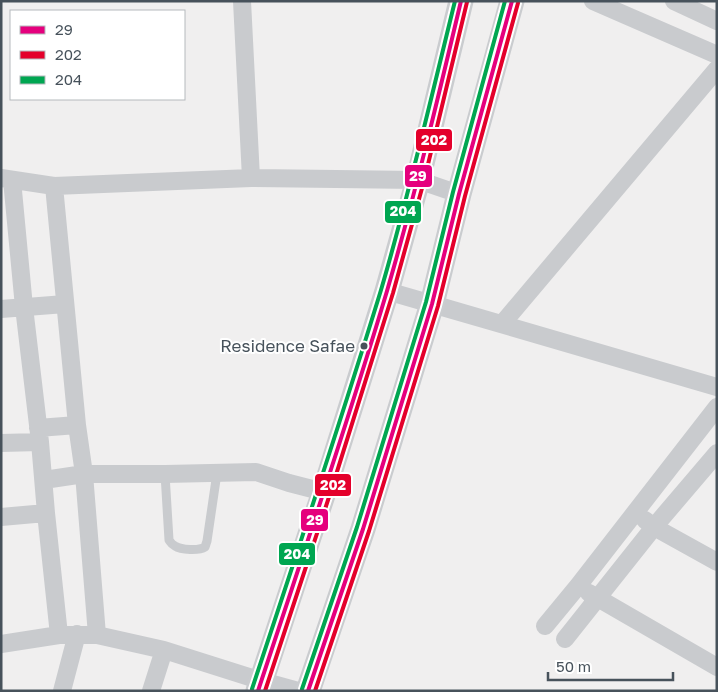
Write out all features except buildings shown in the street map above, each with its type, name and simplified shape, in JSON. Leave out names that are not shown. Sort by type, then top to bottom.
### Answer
[{"type":"main road","points":[[260,686],[324,492],[387,291],[418,180],[461,1]]},
{"type":"main road","points":[[308,691],[363,529],[432,304],[512,1]]},
{"type":"street","points":[[242,1],[251,178]]},
{"type":"street","points":[[593,1],[717,55]]},
{"type":"street","points":[[674,1],[717,21]]},
{"type":"street","points":[[502,324],[717,69]]},
{"type":"street","points":[[59,635],[39,435],[7,179],[54,186],[251,178],[418,180],[460,194]]},
{"type":"street","points":[[54,186],[77,425],[84,474],[97,635]]},
{"type":"street","points":[[387,291],[717,387]]},
{"type":"street","points":[[1,309],[65,304]]},
{"type":"street","points":[[545,626],[717,407]]},
{"type":"street","points":[[1,442],[77,425]]},
{"type":"street","points":[[565,639],[654,527],[717,454]]},
{"type":"street","points":[[44,480],[84,474],[256,472],[324,492]]},
{"type":"street","points":[[634,512],[654,527],[717,562]]},
{"type":"street","points":[[1,517],[46,513]]},
{"type":"street","points":[[578,586],[717,667]]},
{"type":"street","points":[[62,691],[77,634]]},
{"type":"street","points":[[1,644],[59,635],[97,635],[164,650],[260,686],[298,691]]},
{"type":"street","points":[[151,691],[164,650]]},
{"type":"lane","points":[[165,474],[169,540],[176,548],[200,550],[205,548],[207,541],[217,472]]},
{"type":"transit line","name":"204","points":[[252,689],[381,290],[455,1]]},
{"type":"transit line","name":"29","points":[[258,691],[387,291],[417,183],[461,1]]},
{"type":"transit line","name":"204","points":[[302,689],[357,527],[426,302],[453,192],[505,1]]},
{"type":"transit line","name":"29","points":[[308,691],[363,529],[432,304],[459,194],[512,1]]},
{"type":"transit line","name":"202","points":[[265,691],[330,494],[393,293],[424,181],[467,2]]},
{"type":"transit line","name":"202","points":[[315,691],[369,531],[438,306],[465,196],[518,3]]},
{"type":"place","name":"Residence Safae","points":[[364,346]]}]
